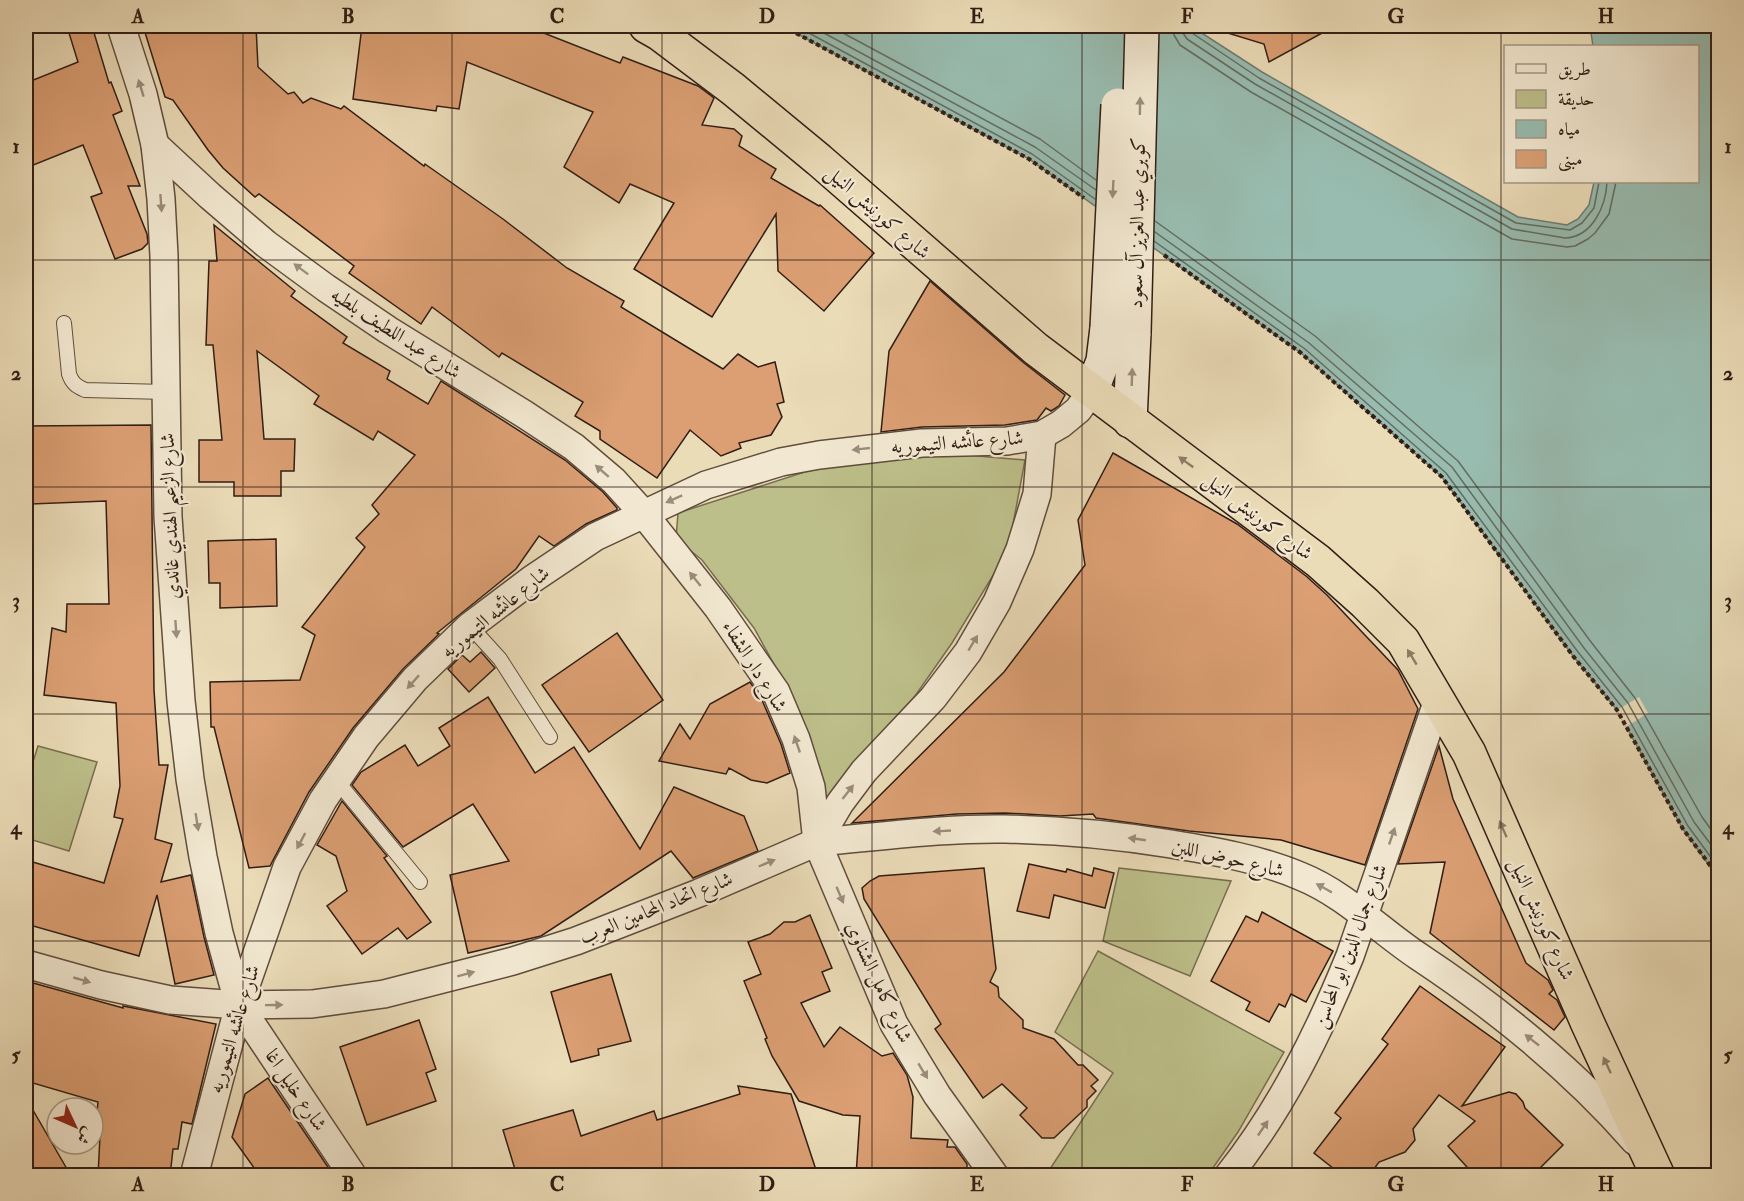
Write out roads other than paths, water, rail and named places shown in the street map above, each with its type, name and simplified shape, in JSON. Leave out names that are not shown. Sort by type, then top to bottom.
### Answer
[{"type":"highway","name":"شارع كورنيش النيل","points":[[645,26],[660,34],[723,82],[802,146],[972,295],[1091,392],[1318,561],[1403,641],[1469,753],[1588,1024],[1653,1165]]},
{"type":"main road","name":"كوبري عبد العزيز آل سعود","points":[[1122,26],[1120,330],[1130,421]]},
{"type":"main road","name":"كوبري عبد العزيز آل سعود","points":[[1091,392],[1103,361],[1120,330],[1142,26]]},
{"type":"street","name":"شارع الزعيم الهندي غاندي","points":[[121,26],[143,94],[155,145],[161,199],[165,256],[168,517],[181,701],[189,768],[203,857],[219,933],[238,1005]]},
{"type":"street","name":"شارع عبد اللطيف بلطيه","points":[[155,145],[210,196],[266,243],[326,288],[388,330],[574,447],[614,481],[643,513]]},
{"type":"street","name":"شارع عائشه التيموريه","points":[[194,1176],[238,1005],[287,867],[323,800],[366,737],[415,679],[470,626],[531,580],[595,537],[706,485],[781,462],[819,455],[922,443],[1007,441],[1042,435],[1061,424],[1078,410],[1091,392]]},
{"type":"street","points":[[817,842],[840,803],[864,771],[933,698],[968,652],[997,602],[1020,549],[1037,494],[1042,435]]},
{"type":"street","name":"شارع دار الشفاء","points":[[643,513],[718,608],[776,692],[796,739],[811,787],[817,842]]},
{"type":"street","name":"شارع جمال الدين ابو المحاسن","points":[[1228,1176],[1254,1141],[1298,1072],[1334,996],[1438,700]]},
{"type":"street","name":"شارع حوض اللبن","points":[[817,842],[940,831],[1004,829],[1068,831],[1195,848],[1257,861],[1300,876],[1325,888],[1406,949],[1466,989],[1540,1047],[1604,1105],[1653,1165]]},
{"type":"street","name":"شارع اتحاد المحامين العرب","points":[[26,964],[101,986],[158,997],[238,1005],[312,1004],[384,994],[513,961],[638,918],[817,842]]},
{"type":"street","name":"شارع كامل الشناوي","points":[[817,842],[894,1024],[937,1095],[994,1176]]},
{"type":"street","name":"شارع خليل اغا","points":[[238,1005],[353,1176]]},
{"type":"lane","points":[[64,323],[69,374],[72,382],[77,386],[85,390],[166,392]]},
{"type":"lane","points":[[470,626],[500,659],[550,737]]},
{"type":"lane","points":[[337,781],[420,882]]},
{"type":"water","points":[[783,26],[1191,26],[1262,72],[1518,217],[1567,225],[1578,219],[1589,205],[1594,183],[1699,183],[1699,45],[1593,45],[1590,26],[1718,26],[1718,878],[1683,829],[1617,710],[1573,656],[1442,477],[1301,353],[1029,159]]}]
